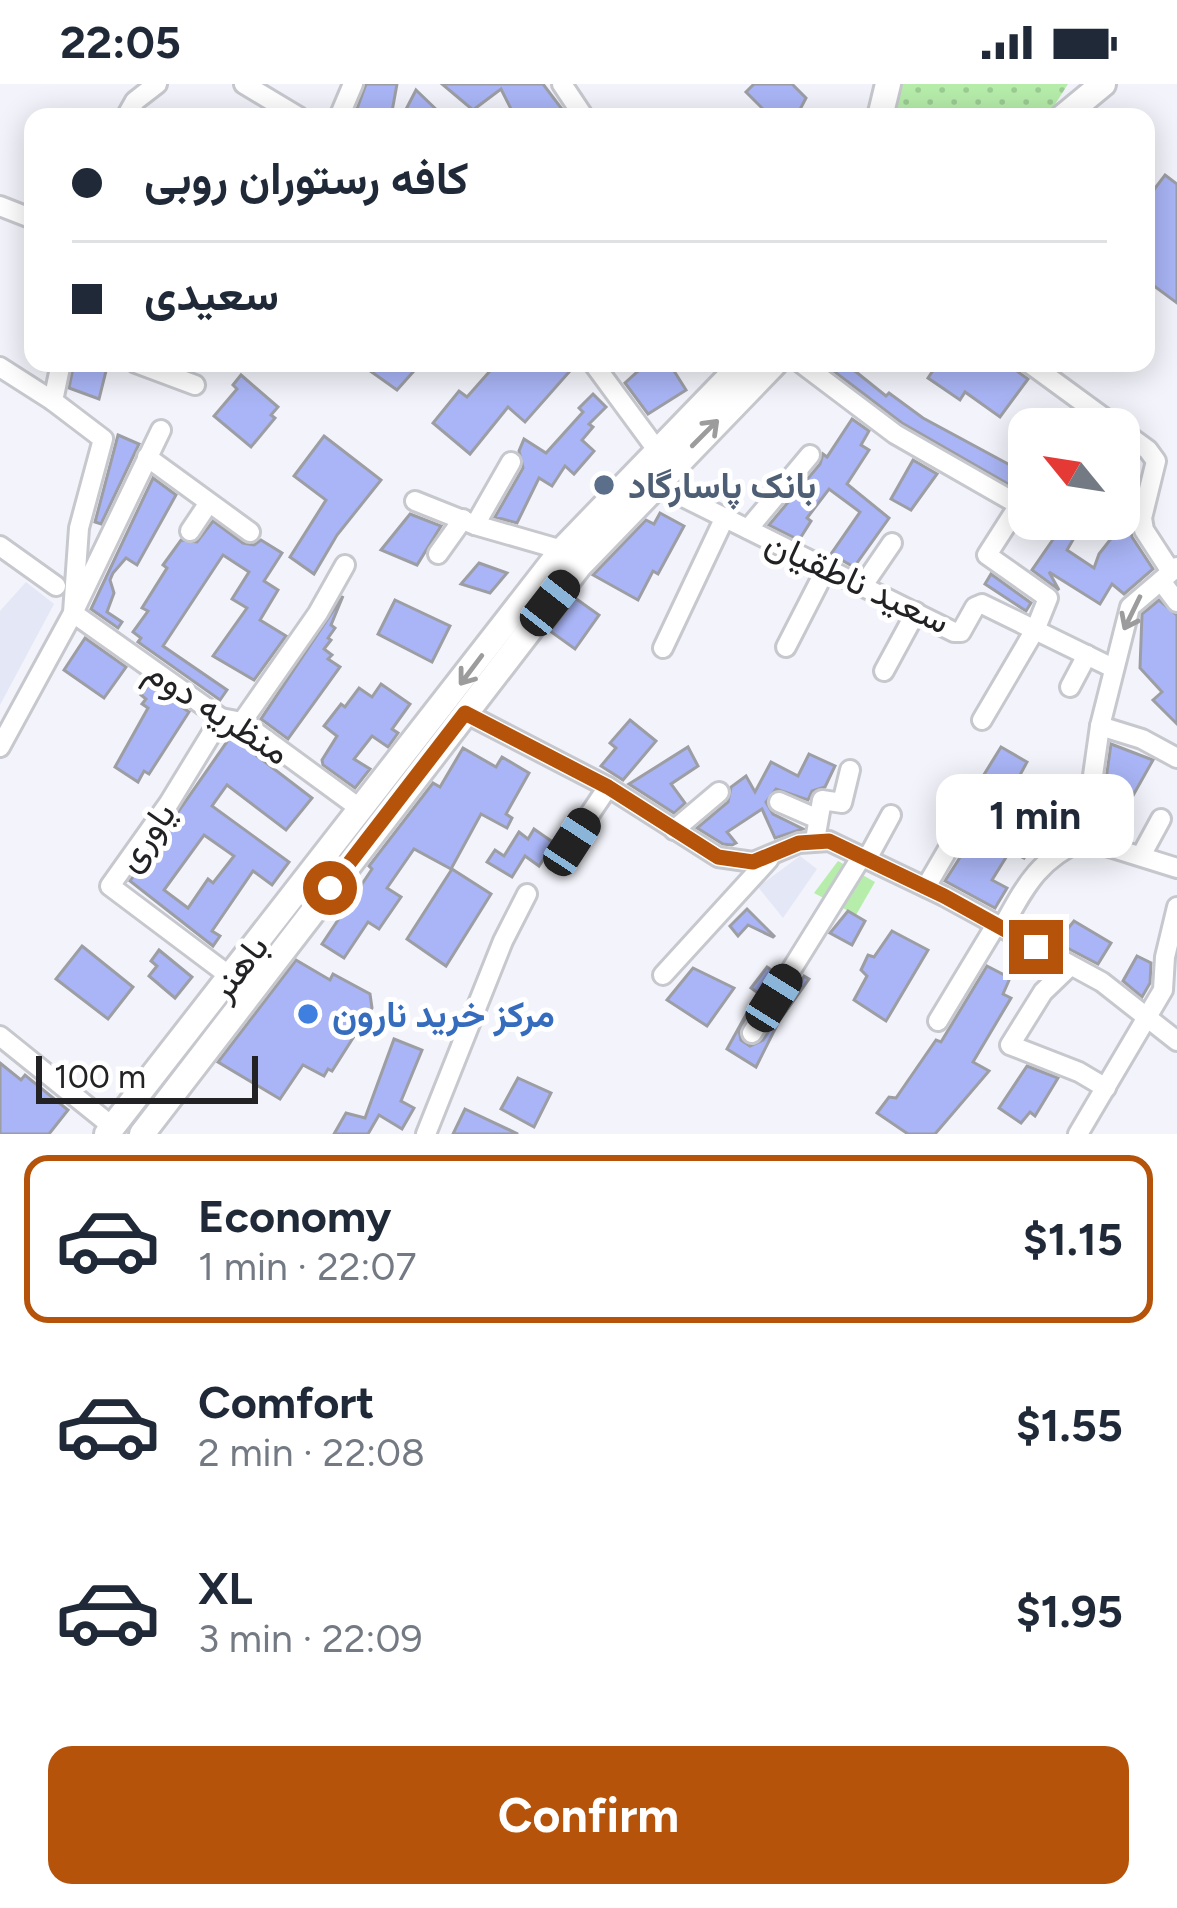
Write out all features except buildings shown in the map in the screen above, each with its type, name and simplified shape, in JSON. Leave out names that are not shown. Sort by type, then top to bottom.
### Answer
[{"type":"main road","points":[[1072,108],[1103,84]]},
{"type":"main road","name":"باهنر","points":[[121,1132],[231,977],[562,550],[734,372]]},
{"type":"main road","name":"باهنر","points":[[121,1132],[465,713],[579,566],[766,372]]},
{"type":"street","points":[[132,108],[157,84]]},
{"type":"street","points":[[244,84],[284,108]]},
{"type":"street","points":[[0,367],[53,400],[103,440],[79,528],[73,613]]},
{"type":"street","points":[[53,400],[59,372]]},
{"type":"street","points":[[159,372],[195,386]]},
{"type":"street","points":[[599,372],[657,450]]},
{"type":"street","points":[[813,372],[895,434],[1016,502],[1017,509],[987,555],[1048,598],[1036,628],[982,720]]},
{"type":"street","points":[[1041,372],[1156,460],[1142,518],[1169,573],[1177,602]]},
{"type":"street","points":[[0,747],[73,613],[161,430]]},
{"type":"street","points":[[748,529],[810,454]]},
{"type":"street","points":[[147,457],[250,532]]},
{"type":"street","points":[[438,554],[469,522],[511,462]]},
{"type":"street","name":"سعید ناطقیان","points":[[655,483],[961,632],[974,607],[982,604],[1113,668]]},
{"type":"street","points":[[416,501],[562,550]]},
{"type":"street","points":[[190,531],[208,504]]},
{"type":"street","points":[[663,648],[725,517]]},
{"type":"street","points":[[864,584],[892,544]]},
{"type":"street","points":[[0,546],[56,586]]},
{"type":"street","points":[[242,722],[318,613],[345,565]]},
{"type":"street","points":[[786,647],[827,567]]},
{"type":"street","points":[[1084,839],[1100,726],[1130,607],[1169,573]]},
{"type":"street","points":[[884,671],[916,611]]},
{"type":"street","name":"منظریه دوم","points":[[73,613],[221,718],[242,722],[362,810]]},
{"type":"street","points":[[1070,687],[1087,655]]},
{"type":"street","points":[[465,713],[608,787],[718,857],[753,862],[815,840],[829,841],[926,887],[1102,982],[1177,1041]]},
{"type":"street","name":"یاوری","points":[[221,718],[110,886],[231,977]]},
{"type":"street","points":[[1100,726],[1142,739],[1177,758]]},
{"type":"street","points":[[815,840],[822,800],[842,802],[850,770]]},
{"type":"street","points":[[572,842],[608,787]]},
{"type":"street","points":[[674,830],[718,792]]},
{"type":"street","points":[[779,802],[818,819]]},
{"type":"street","points":[[752,1033],[891,814]]},
{"type":"street","points":[[926,887],[969,814]]},
{"type":"street","points":[[1142,854],[1161,819]]},
{"type":"street","points":[[938,1021],[1032,874],[1056,852],[1084,839],[1177,868]]},
{"type":"street","points":[[664,975],[772,855]]},
{"type":"street","points":[[426,1134],[502,941],[527,894]]},
{"type":"street","points":[[1078,1134],[1163,990],[1177,908]]},
{"type":"street","points":[[1070,966],[1043,992],[1010,1045],[1106,1088]]},
{"type":"street","points":[[0,1036],[121,1132]]},
{"type":"shaded area","points":[[26,582],[54,604],[0,705],[0,611]]},
{"type":"shaded area","points":[[800,856],[817,869],[783,918],[758,887]]},
{"type":"green space","points":[[898,84],[1068,84],[1053,108],[895,108]]},
{"type":"green space","points":[[838,861],[875,882],[856,915],[814,893]]},
{"type":"place","name":"بانک پاسارگاد","points":[[604,485]]},
{"type":"place","name":"مرکز خرید نارون","points":[[308,1014]]},
{"type":"route","points":[[330,888],[465,713],[608,787],[718,857],[753,862],[799,843],[829,841],[1036,947]]}]
